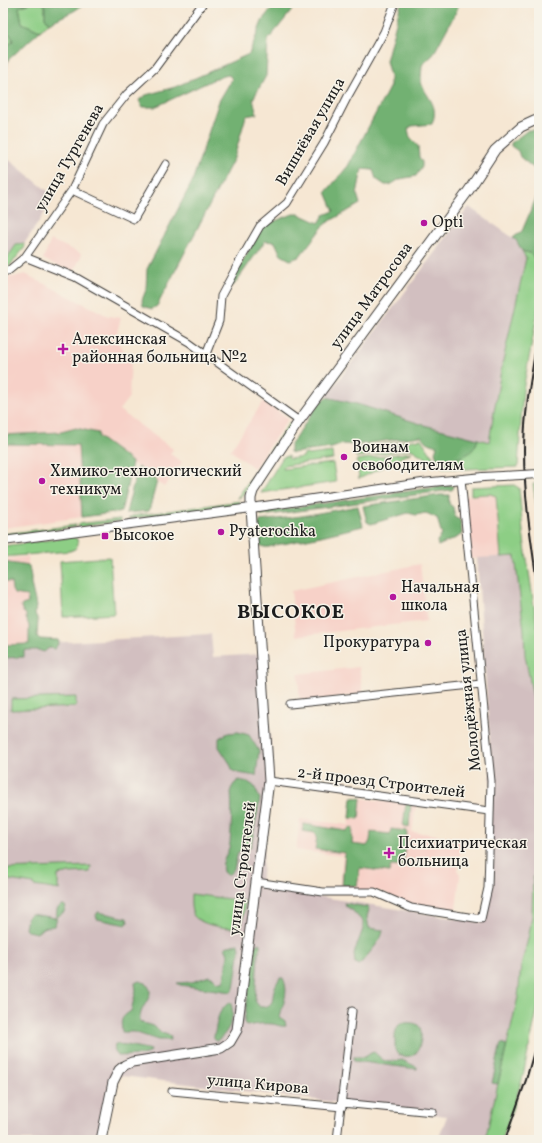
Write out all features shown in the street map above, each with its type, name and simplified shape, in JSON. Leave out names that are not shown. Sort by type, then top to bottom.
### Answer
[{"type":"main road","name":"улица Матросова","points":[[250,508],[251,498],[258,482],[299,421],[469,190],[496,150],[521,127],[539,120]]},
{"type":"main road","name":"улица Строителей","points":[[102,1140],[113,1082],[116,1074],[122,1067],[138,1060],[217,1050],[226,1045],[234,1036],[238,1021],[269,781],[250,508]]},
{"type":"street","name":"улица Тургенева","points":[[3,271],[8,271],[25,257],[72,190],[103,124],[126,94],[155,68],[203,3]]},
{"type":"street","name":"Вишнёвая улица","points":[[206,354],[219,321],[221,296],[237,266],[260,226],[287,203],[324,143],[348,96],[384,32],[395,3]]},
{"type":"street","points":[[72,190],[134,219],[166,164]]},
{"type":"street","points":[[25,257],[75,277],[189,342],[299,421]]},
{"type":"street","points":[[3,541],[422,483],[482,477],[539,474]]},
{"type":"street","name":"Молодёжная улица","points":[[256,882],[323,892],[374,892],[411,908],[481,919],[488,888],[490,863],[489,811],[491,781],[461,479]]},
{"type":"street","points":[[290,704],[481,684]]},
{"type":"street","name":"2-й проезд Строителей","points":[[269,781],[489,811]]},
{"type":"street","points":[[337,1140],[352,1011]]},
{"type":"street","name":"улица Кирова","points":[[172,1091],[433,1112]]},
{"type":"shaded area","points":[[3,155],[55,197],[24,244],[16,245],[3,264]]},
{"type":"shaded area","points":[[469,207],[516,240],[526,258],[501,370],[489,442],[424,425],[357,404],[326,397]]},
{"type":"shaded area","points":[[51,240],[82,254],[73,273],[43,259]]},
{"type":"shaded area","name":"Алексинская районная больница №2","points":[[25,274],[108,316],[121,318],[115,339],[131,360],[129,397],[119,410],[173,449],[170,454],[182,462],[164,487],[128,460],[79,445],[82,517],[3,528],[3,276],[14,277]]},
{"type":"shaded area","points":[[264,401],[288,419],[254,468],[230,450]]},
{"type":"shaded area","points":[[490,494],[496,496],[501,557],[470,559],[463,496]]},
{"type":"shaded area","points":[[515,556],[524,631],[525,655],[534,702],[539,769],[539,875],[533,876],[532,916],[521,966],[518,997],[484,1140],[438,1140],[447,1116],[114,1075],[101,1140],[3,1140],[3,658],[24,657],[24,650],[29,644],[211,634],[213,657],[262,654],[272,753],[261,887],[483,923],[491,889],[490,743],[477,558]]},
{"type":"shaded area","points":[[28,557],[32,644],[3,645],[3,559]]},
{"type":"shaded area","points":[[420,564],[427,621],[296,636],[291,591]]},
{"type":"shaded area","points":[[359,667],[363,694],[300,702],[298,674]]},
{"type":"shaded area","name":"Психиатрическая больница","points":[[352,797],[416,805],[412,832],[462,838],[458,870],[460,875],[456,909],[403,903],[383,892],[339,890],[343,856],[296,850],[300,819],[349,825]]},
{"type":"green space","points":[[3,3],[30,3],[19,7],[22,23],[40,31],[8,60],[3,82],[3,47],[13,42],[11,35],[4,31],[3,17],[9,11]]},
{"type":"green space","points":[[30,3],[42,3],[45,5],[45,17],[49,23],[40,31],[22,23],[19,7]]},
{"type":"green space","points":[[42,3],[86,3],[74,11],[49,23],[45,17],[45,6]]},
{"type":"green space","points":[[276,3],[298,3],[268,40],[266,76],[253,99],[257,114],[246,116],[234,158],[157,306],[152,309],[143,306],[142,300],[146,290],[147,269],[192,182],[219,101],[232,79],[229,75],[219,77],[155,107],[142,107],[139,100],[146,95],[175,87],[249,54],[263,19]]},
{"type":"green space","points":[[401,3],[459,3],[456,12],[433,55],[422,65],[421,83],[434,108],[434,118],[432,124],[412,126],[408,129],[410,138],[418,146],[422,167],[416,176],[400,179],[390,185],[385,185],[376,179],[373,170],[362,169],[357,194],[360,204],[325,224],[299,257],[290,260],[281,255],[275,242],[265,241],[234,285],[229,286],[262,226],[293,214],[299,214],[319,223],[324,215],[334,211],[326,192],[348,166],[390,86],[390,76],[386,61]]},
{"type":"green space","points":[[3,27],[4,31],[11,35],[14,42],[3,47]]},
{"type":"green space","points":[[528,130],[539,130],[539,170],[536,170],[520,157],[518,151],[511,146],[511,143]]},
{"type":"green space","points":[[539,191],[539,254],[536,260],[530,253],[522,251],[516,240],[513,238],[522,231]]},
{"type":"green space","points":[[24,244],[25,247],[8,268],[3,269],[3,264],[16,245]]},
{"type":"green space","points":[[522,251],[530,253],[536,259],[539,254],[539,305],[523,390],[518,467],[464,469],[443,468],[437,458],[444,462],[475,447],[478,439],[489,442],[501,370],[526,258]]},
{"type":"green space","points":[[326,397],[357,404],[424,425],[478,439],[473,450],[469,453],[444,462],[437,458],[435,452],[437,446],[426,442],[421,436],[355,445],[343,444],[332,448],[293,453],[290,452],[290,446],[318,404]]},
{"type":"green space","points":[[290,422],[291,426],[256,477],[241,497],[237,498]]},
{"type":"green space","points":[[76,428],[98,433],[98,437],[132,462],[121,512],[82,517],[78,445],[3,444],[3,435],[61,432]]},
{"type":"green space","points":[[421,439],[439,466],[411,449],[356,457],[355,448]]},
{"type":"green space","points":[[332,452],[333,459],[284,466],[283,469],[333,463],[336,482],[261,493],[283,457],[288,456],[289,459],[303,457],[304,454],[308,455]]},
{"type":"green space","points":[[412,452],[359,479],[357,460]]},
{"type":"green space","points":[[139,467],[157,481],[149,511],[126,513],[136,473]]},
{"type":"green space","points":[[533,484],[539,484],[539,521]]},
{"type":"green space","points":[[451,485],[454,486],[451,490],[262,516],[260,514],[264,512]]},
{"type":"green space","points":[[514,485],[519,488],[523,532],[539,639],[539,769],[534,702],[525,655],[524,631],[515,556],[501,557],[496,496],[490,494],[471,495],[471,487]]},
{"type":"green space","points":[[449,495],[449,504],[453,507],[455,517],[460,520],[462,534],[438,546],[437,541],[442,535],[437,518],[426,513],[416,515],[408,513],[371,524],[367,522],[363,506]]},
{"type":"green space","points":[[240,501],[240,504],[128,519],[132,516]]},
{"type":"green space","points":[[358,506],[363,526],[269,547],[263,547],[260,545],[258,526],[260,521],[302,516]]},
{"type":"green space","points":[[120,519],[121,521],[79,527],[78,524]]},
{"type":"green space","points":[[76,525],[76,527],[3,537],[3,534]]},
{"type":"green space","points":[[73,537],[77,539],[78,544],[75,549],[70,551],[3,557],[3,546]]},
{"type":"green space","points":[[110,557],[114,614],[63,617],[60,561]]},
{"type":"green space","points":[[3,562],[29,566],[31,584],[36,605],[35,614],[38,620],[37,636],[40,639],[58,640],[59,642],[55,649],[49,648],[44,652],[38,650],[24,650],[24,657],[3,658],[3,645],[29,644],[29,626],[26,614],[23,612],[21,607],[22,605],[28,603],[27,596],[14,594],[11,582],[3,582]]},
{"type":"green space","points":[[76,697],[76,707],[11,710],[11,699]]},
{"type":"green space","points":[[238,732],[249,735],[259,751],[256,776],[233,771],[219,747],[219,738],[228,733]]},
{"type":"green space","points":[[239,780],[248,782],[254,786],[260,799],[251,846],[246,850],[238,852],[234,869],[228,876],[223,872],[222,868],[230,843],[232,816],[231,789]]},
{"type":"green space","points":[[352,797],[361,798],[359,819],[350,818]]},
{"type":"green space","points":[[406,803],[411,804],[409,827],[403,826]]},
{"type":"green space","points":[[304,824],[346,831],[351,827],[353,828],[352,844],[367,846],[370,841],[371,832],[390,834],[391,829],[407,831],[406,847],[402,867],[391,866],[389,872],[360,868],[357,886],[342,885],[345,853],[315,849],[317,836],[315,833],[302,831]]},
{"type":"green space","points":[[91,866],[90,872],[58,875],[58,889],[61,889],[60,890],[3,879],[3,869]]},
{"type":"green space","points":[[539,875],[539,1002],[522,1080],[502,1140],[484,1140],[518,997],[521,966],[532,916],[533,876]]},
{"type":"green space","points":[[191,894],[245,901],[242,925],[238,927],[225,928],[210,925],[198,919],[194,916],[192,911]]},
{"type":"green space","points":[[344,903],[367,907],[369,910],[367,917],[369,928],[383,930],[378,943],[358,965],[355,963],[354,953],[363,929],[363,922],[352,910],[345,906]]},
{"type":"green space","points":[[61,905],[66,907],[64,912],[58,916],[54,926],[43,928],[37,933],[27,931],[25,929],[27,918],[31,914],[56,918],[57,909]]},
{"type":"green space","points":[[98,912],[127,918],[128,922],[126,925],[97,919],[96,915]]},
{"type":"green space","points":[[259,943],[261,944],[258,955],[255,1001],[260,1007],[269,1005],[272,1000],[276,984],[280,978],[283,978],[286,994],[280,1018],[285,1021],[286,1026],[257,1024],[247,1026],[244,1023],[254,948]]},
{"type":"green space","points":[[238,944],[240,948],[234,988],[231,992],[180,985],[177,983],[192,982],[209,976],[218,982],[223,982],[228,955],[225,947]]},
{"type":"green space","points":[[139,981],[146,983],[150,991],[149,998],[141,1013],[140,1022],[156,1027],[162,1033],[171,1036],[170,1040],[158,1040],[134,1032],[122,1032],[122,1020],[131,1011],[136,991],[135,983]]},
{"type":"green space","points":[[230,1002],[232,1007],[232,1018],[230,1024],[224,1034],[216,1041],[214,1036],[218,1017],[222,1009]]},
{"type":"green space","points":[[402,1023],[416,1024],[420,1027],[421,1039],[419,1048],[412,1056],[402,1056],[396,1052],[395,1049],[396,1029]]},
{"type":"green space","points":[[501,1043],[507,1045],[498,1084],[492,1083]]},
{"type":"green space","points":[[115,1044],[150,1050],[149,1053],[142,1055],[118,1056],[114,1049]]},
{"type":"green space","points":[[374,1052],[383,1060],[389,1062],[402,1060],[417,1067],[417,1069],[354,1061],[353,1059],[354,1057],[365,1057]]},
{"type":"railway","points":[[539,328],[527,404],[524,435],[524,468],[527,505],[539,596]]},
{"type":"railway","points":[[505,1140],[526,1080],[539,1034]]},
{"type":"place","name":"Opti","points":[[424,223]]},
{"type":"place","name":"Алексинская районная больница №2","points":[[63,349]]},
{"type":"place","name":"Воинам освободителям","points":[[344,457]]},
{"type":"place","name":"Химико-технологический техникум","points":[[42,481]]},
{"type":"place","name":"Pyaterochka","points":[[221,532]]},
{"type":"place","name":"Высокое","points":[[105,536]]},
{"type":"place","name":"Начальная школа","points":[[393,597]]},
{"type":"place","name":"Прокуратура","points":[[428,643]]},
{"type":"place","name":"Психиатрическая больница","points":[[389,853]]},
{"type":"district","name":"ВЫСОКОЕ","points":[[291,613]]}]
